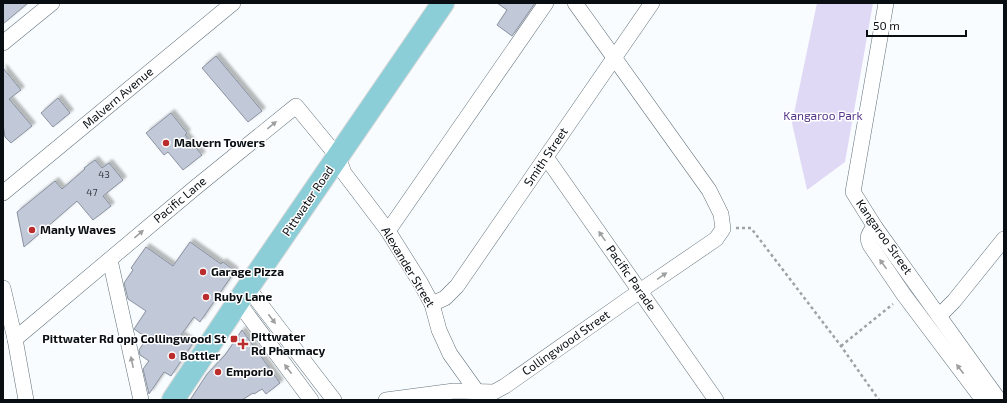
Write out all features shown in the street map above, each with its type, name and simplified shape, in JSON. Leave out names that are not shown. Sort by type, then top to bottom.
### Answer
[{"type":"main road","name":"Pittwater Road","points":[[173,400],[443,3]]},
{"type":"street","points":[[3,43],[52,3]]},
{"type":"street","name":"Malvern Avenue","points":[[3,193],[233,3]]},
{"type":"street","points":[[388,231],[546,3]]},
{"type":"street","points":[[575,3],[709,190],[721,214],[723,229]]},
{"type":"street","name":"Smith Street","points":[[432,304],[445,298],[457,286],[652,3]]},
{"type":"street","name":"Kangaroo Street","points":[[886,3],[853,192],[876,227],[999,400]]},
{"type":"street","name":"Pacific Lane","points":[[15,339],[196,187],[296,106],[338,157]]},
{"type":"street","name":"Alexander Street","points":[[338,157],[344,173],[388,231],[420,282],[432,304],[439,330],[450,354],[480,396]]},
{"type":"street","name":"Pacific Parade","points":[[546,157],[716,400]]},
{"type":"street","points":[[876,227],[870,231],[868,236],[870,245],[904,295],[983,400]]},
{"type":"street","name":"Collingwood Street","points":[[386,400],[454,391],[480,396],[494,392],[505,386],[716,239],[723,229]]},
{"type":"street","points":[[939,316],[954,301],[1004,239]]},
{"type":"street","points":[[110,260],[141,400]]},
{"type":"street","points":[[3,288],[15,339],[26,400]]},
{"type":"street","points":[[243,295],[311,400]]},
{"type":"street","points":[[243,295],[334,400]]},
{"type":"path","points":[[723,229],[752,228],[841,346],[879,400]]},
{"type":"path","points":[[841,346],[904,295]]},
{"type":"green space","name":"Kangaroo Park","points":[[817,3],[873,3],[845,162],[807,190],[792,123]]},
{"type":"building","points":[[3,3],[28,3],[3,24]]},
{"type":"building","points":[[497,3],[535,3],[512,36],[497,25],[507,10]]},
{"type":"building","points":[[216,56],[262,111],[248,122],[202,68]]},
{"type":"building","points":[[3,68],[21,90],[9,99],[32,126],[11,143],[5,137],[3,124]]},
{"type":"building","points":[[58,98],[70,113],[53,127],[41,113]]},
{"type":"building","name":"Malvern Towers","points":[[171,113],[187,133],[185,135],[202,155],[183,170],[168,152],[164,155],[146,133]]},
{"type":"building","points":[[95,160],[102,168],[109,163],[123,180],[103,196],[111,206],[93,220],[77,201],[24,247],[17,212],[55,181],[62,189],[85,169],[84,168]]},
{"type":"building","points":[[190,242],[221,264],[223,262],[235,271],[200,322],[194,317],[181,335],[193,343],[171,376],[164,372],[149,394],[143,369],[149,361],[140,355],[139,350],[147,338],[134,329],[146,311],[128,299],[124,283],[133,270],[131,268],[146,247],[173,266]]},
{"type":"building","points":[[242,330],[280,383],[266,394],[262,389],[242,400],[190,400],[207,374],[225,355]]},
{"type":"place","name":"Malvern Towers","points":[[166,143]]},
{"type":"place","name":"Manly Waves","points":[[32,230]]},
{"type":"place","name":"Garage Pizza","points":[[203,272]]},
{"type":"place","name":"Ruby Lane","points":[[206,297]]},
{"type":"place","name":"Pittwater Rd opp Collingwood St","points":[[234,339]]},
{"type":"place","name":"Pittwater Rd Pharmacy","points":[[243,344]]},
{"type":"place","name":"Bottler","points":[[172,356]]},
{"type":"place","name":"Emporio","points":[[218,372]]}]
